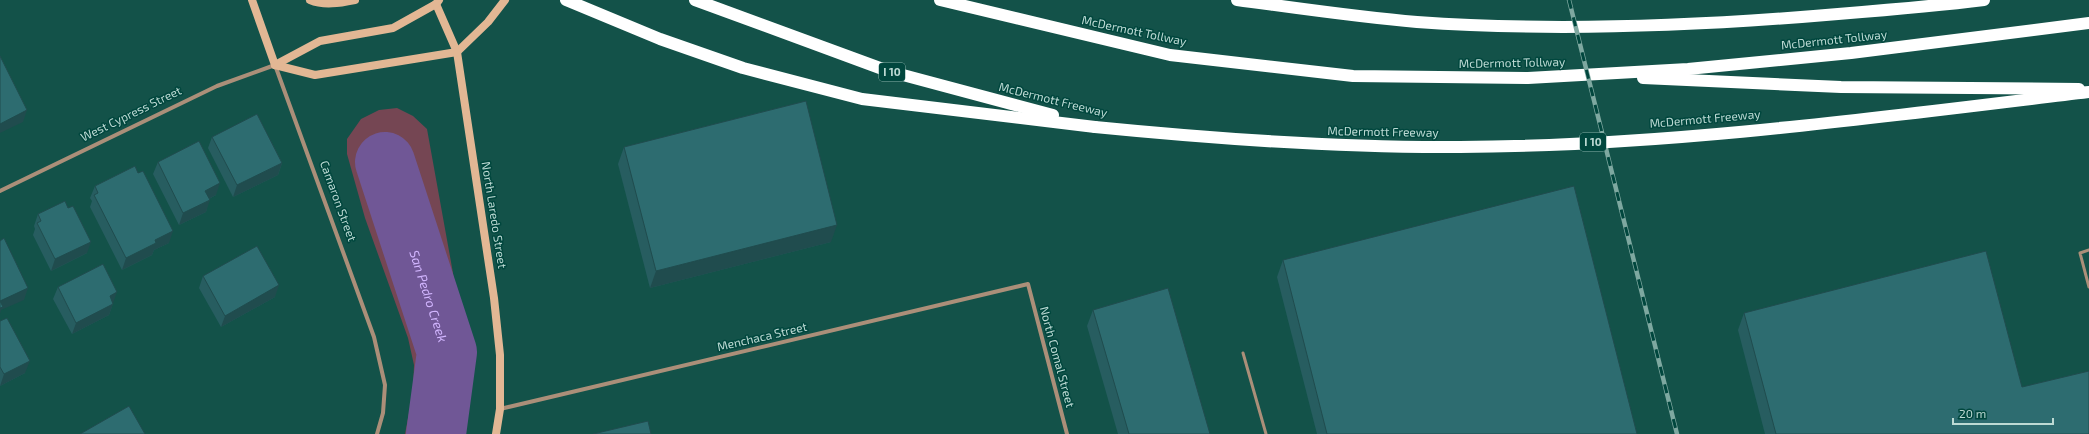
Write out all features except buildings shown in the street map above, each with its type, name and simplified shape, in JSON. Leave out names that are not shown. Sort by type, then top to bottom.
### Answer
[{"type":"highway","points":[[566,0],[660,39],[743,68],[855,97],[1095,127]]},
{"type":"highway","name":"McDermott Freeway","points":[[695,0],[888,71],[1095,127],[1211,138],[1368,147],[1462,147],[1559,144],[1806,124],[2089,90]]},
{"type":"highway","name":"McDermott Tollway","points":[[940,0],[1170,55],[1353,76],[1528,78],[1688,68],[1851,54],[2089,23]]},
{"type":"highway","name":"McDermott Tollway","points":[[1237,0],[1417,22],[1517,26],[1606,26],[1699,24],[1782,19],[1984,0]]},
{"type":"highway","points":[[1582,75],[1841,87],[2089,90]]},
{"type":"main road","name":"Camaron Street","points":[[252,0],[275,65]]},
{"type":"main road","points":[[310,0],[316,2],[339,3],[355,0]]},
{"type":"main road","points":[[275,65],[315,75],[457,52],[488,22],[505,0]]},
{"type":"main road","name":"West Cypress Street","points":[[275,65],[320,41],[393,28],[437,2]]},
{"type":"main road","name":"North Laredo Street","points":[[437,2],[457,52],[494,298],[500,355],[500,409],[496,434]]},
{"type":"street","name":"West Cypress Street","points":[[0,191],[217,86],[275,65]]},
{"type":"street","name":"Camaron Street","points":[[275,65],[374,337],[385,385],[383,413],[377,434]]},
{"type":"street","name":"Menchaca Street","points":[[500,409],[1028,284]]},
{"type":"street","name":"North Comal Street","points":[[1028,284],[1067,434]]},
{"type":"lane","points":[[2089,250],[2080,253],[2089,287]]},
{"type":"lane","points":[[1243,353],[1266,434]]},
{"type":"shaded area","points":[[397,108],[413,116],[427,129],[453,273],[462,362],[457,434],[405,434],[413,392],[414,365],[408,338],[365,218],[347,154],[347,139],[361,119],[379,110]]},
{"type":"waterway","name":"San Pedro Creek","points":[[385,162],[447,352],[436,434]]},
{"type":"railway","points":[[1569,0],[1677,434]]}]
